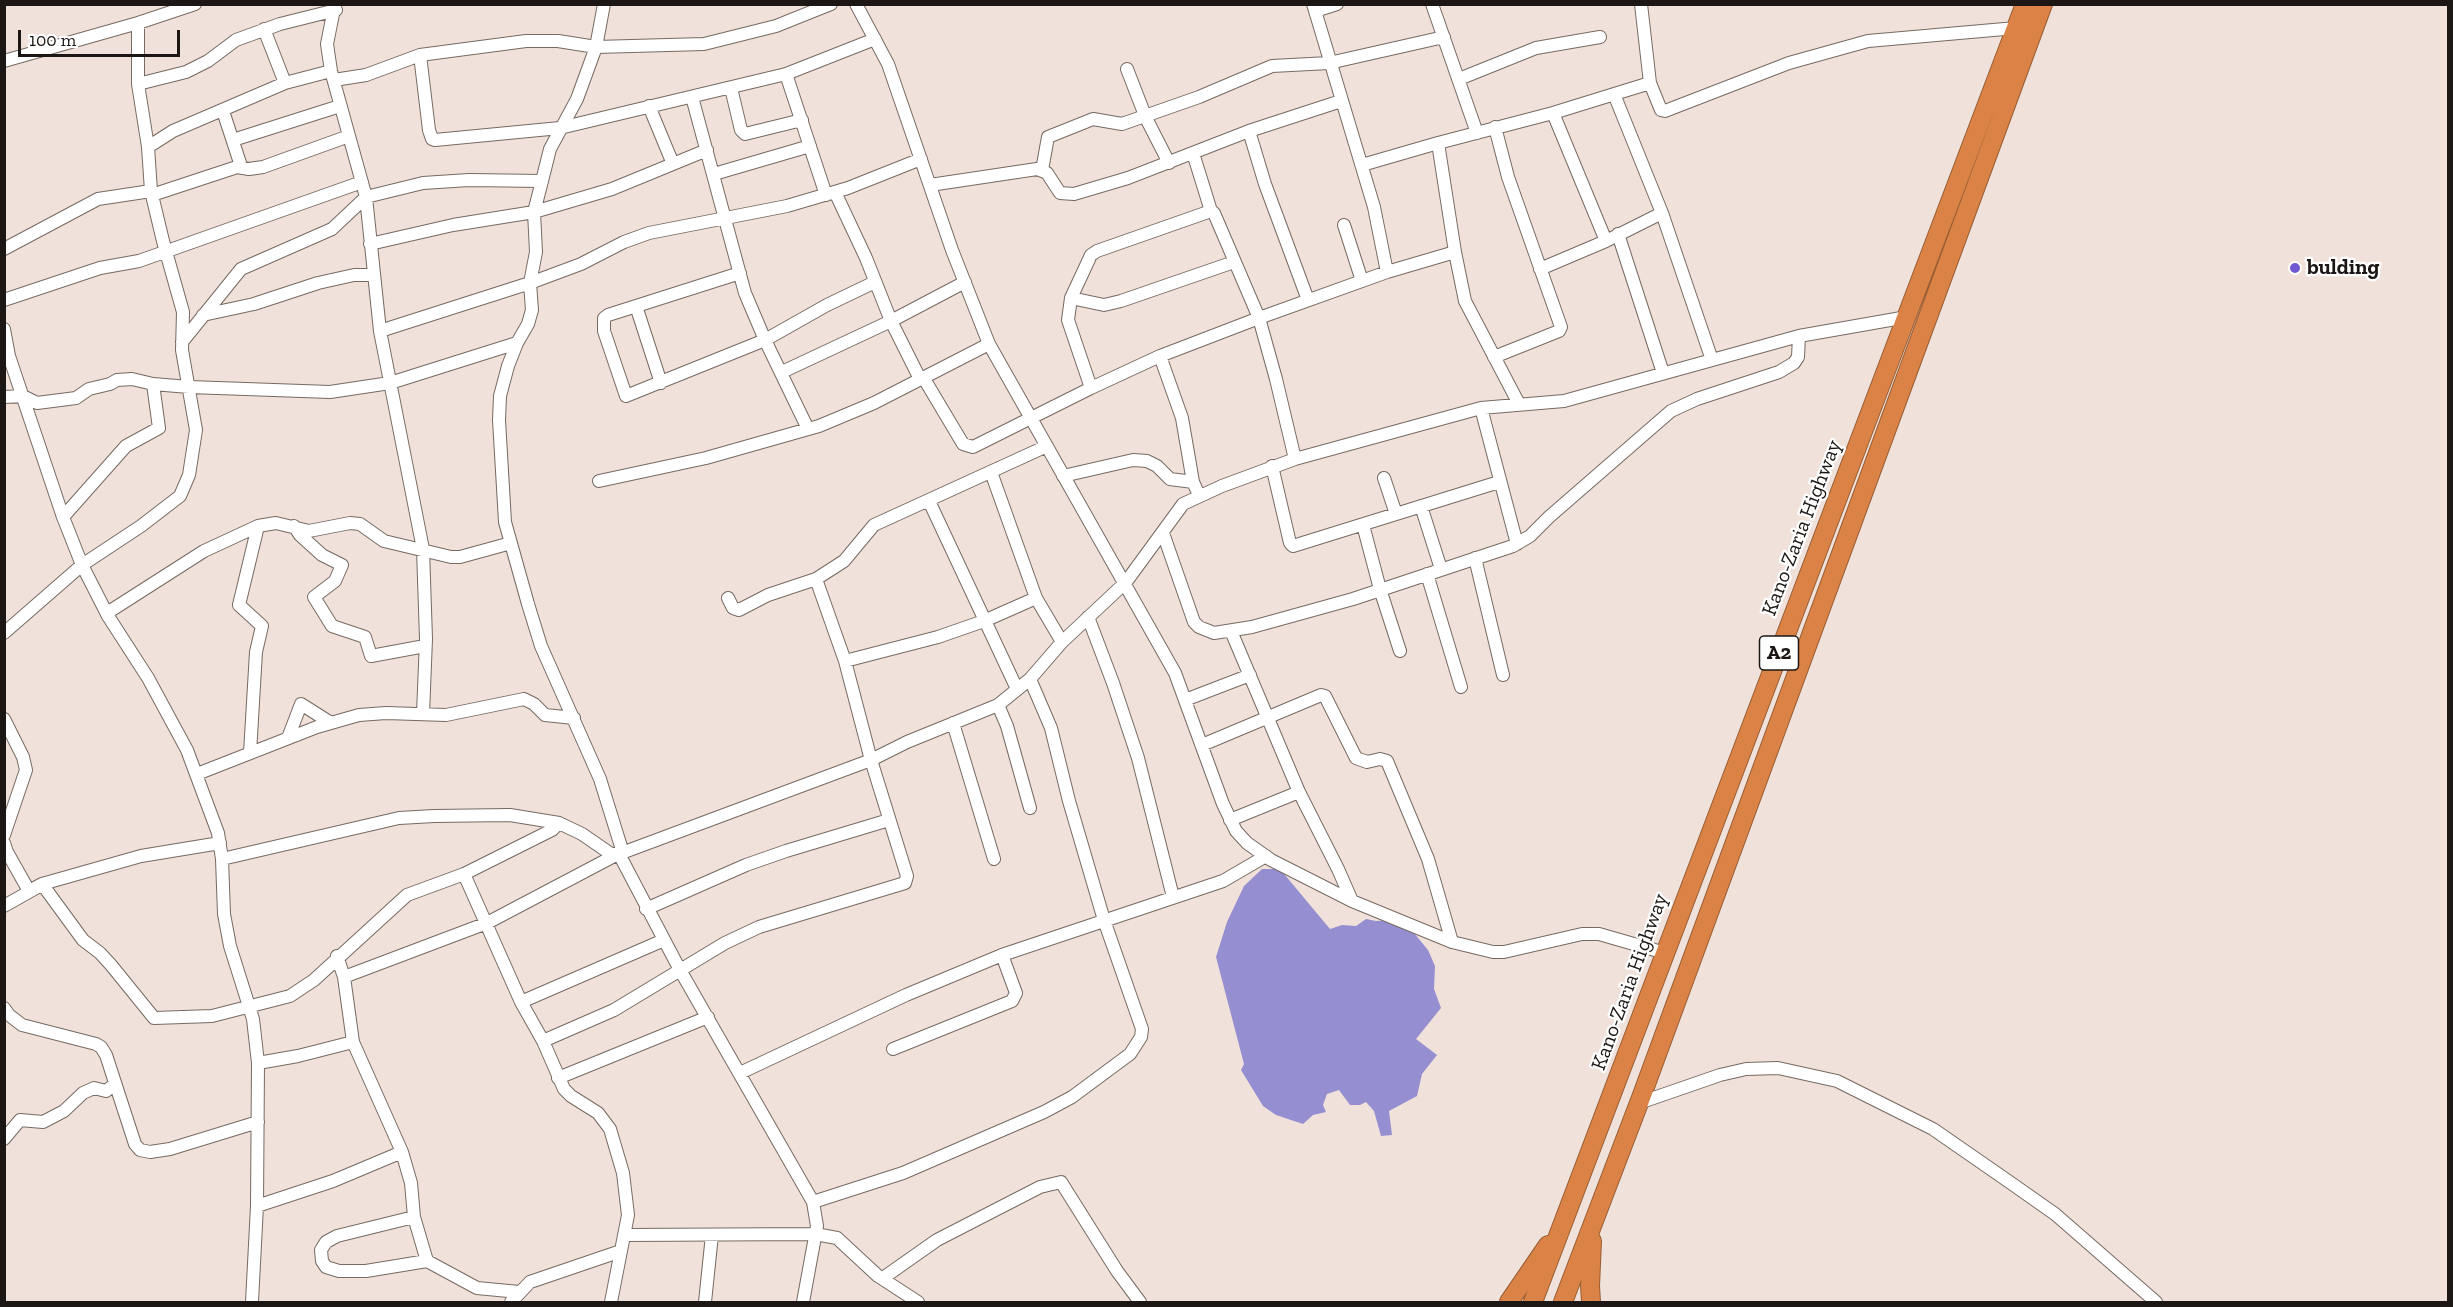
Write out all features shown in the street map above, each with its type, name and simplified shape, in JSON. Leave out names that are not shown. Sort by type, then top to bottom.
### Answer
[{"type":"highway","name":"Kano-Zaria Highway","points":[[1533,1302],[2025,4]]},
{"type":"highway","name":"A2","points":[[1563,1302],[1639,1103],[2043,4]]},
{"type":"highway","points":[[1509,1302],[1566,1219]]},
{"type":"highway","points":[[1591,1302],[1593,1224]]},
{"type":"street","points":[[4,61],[138,23],[195,4]]},
{"type":"street","points":[[604,4],[596,47],[577,99],[550,149],[534,212],[536,252],[530,283],[532,310],[528,324],[517,343],[500,396],[499,420],[504,509],[511,543],[541,646],[600,779],[619,854],[680,970],[813,1202],[817,1226],[803,1302]]},
{"type":"street","points":[[148,147],[173,131],[285,83],[333,76],[366,75],[420,55],[539,40],[596,47],[704,44],[745,36],[831,4]]},
{"type":"street","points":[[856,4],[888,64],[989,344],[1126,582],[1141,614],[1175,673],[1236,831],[1247,843],[1266,856],[1352,901],[1452,942],[1504,952],[1582,934],[1591,934],[1665,953]]},
{"type":"street","points":[[1337,4],[1314,8],[1362,165],[1388,272]]},
{"type":"street","points":[[1432,4],[1478,133]]},
{"type":"street","points":[[1641,4],[1650,83],[1661,110],[1671,111],[1790,63],[1868,40],[2016,28]]},
{"type":"street","points":[[138,84],[186,72],[208,61],[236,40],[335,7],[327,44],[340,106],[366,197],[380,331],[423,549],[425,646],[423,714]]},
{"type":"street","points":[[4,633],[82,565],[141,526],[180,496],[189,475],[196,430],[182,342],[183,312],[151,193],[148,147],[138,84],[138,23]]},
{"type":"street","points":[[264,29],[285,83]]},
{"type":"street","points":[[1042,170],[1047,140],[1093,119],[1122,124],[1146,118],[1272,66],[1329,63],[1444,37]]},
{"type":"street","points":[[1459,79],[1536,48],[1600,37]]},
{"type":"street","points":[[420,55],[432,139],[560,128],[786,74],[875,39]]},
{"type":"street","points":[[1127,69],[1146,118],[1169,163]]},
{"type":"street","points":[[786,74],[810,146],[875,282],[891,321],[922,378],[967,447],[973,447],[1160,356],[1308,300],[1455,252]]},
{"type":"street","points":[[1362,165],[1553,113],[1650,83]]},
{"type":"street","points":[[731,88],[744,134],[801,120]]},
{"type":"street","points":[[1614,94],[1662,213],[1712,360]]},
{"type":"street","points":[[692,97],[745,293],[808,429]]},
{"type":"street","points":[[930,185],[1042,170],[1047,173],[1060,193],[1074,194],[1169,163],[1249,131],[1341,101]]},
{"type":"street","points":[[233,140],[340,106]]},
{"type":"street","points":[[649,106],[673,164]]},
{"type":"street","points":[[223,111],[241,166]]},
{"type":"street","points":[[1553,113],[1606,241]]},
{"type":"street","points":[[1494,357],[1559,331],[1561,323],[1508,177],[1495,127]]},
{"type":"street","points":[[1249,131],[1265,183],[1308,300]]},
{"type":"street","points":[[4,249],[98,199],[151,193],[241,166],[255,169],[349,136]]},
{"type":"street","points":[[1438,143],[1465,301],[1519,404]]},
{"type":"street","points":[[714,174],[810,146]]},
{"type":"street","points":[[370,244],[453,225],[534,212],[612,189],[707,150]]},
{"type":"street","points":[[1193,153],[1211,211],[1214,213],[1259,318],[1295,459]]},
{"type":"street","points":[[380,331],[530,283],[580,264],[624,242],[649,233],[726,220],[787,206],[831,194],[921,159]]},
{"type":"street","points":[[182,342],[241,269],[332,229],[366,197],[423,183],[469,180],[542,181]]},
{"type":"street","points":[[4,300],[100,268],[140,261],[362,182]]},
{"type":"street","points":[[1091,388],[1068,320],[1071,297],[1091,255],[1211,211]]},
{"type":"street","points":[[1540,269],[1606,241],[1662,213]]},
{"type":"street","points":[[1344,225],[1362,281]]},
{"type":"street","points":[[1618,234],[1663,374]]},
{"type":"street","points":[[1071,297],[1104,305],[1121,302],[1234,262]]},
{"type":"street","points":[[740,273],[604,318],[604,331],[624,393],[629,396],[765,340],[826,305],[875,282]]},
{"type":"street","points":[[203,315],[254,304],[354,274],[374,274]]},
{"type":"street","points":[[782,372],[891,321],[965,282]]},
{"type":"street","points":[[636,306],[661,383]]},
{"type":"street","points":[[344,977],[487,923],[619,854],[871,760],[998,705],[1030,679],[1062,642],[1126,582],[1163,533],[1174,514],[1184,504],[1200,495],[1272,466],[1481,408],[1564,401],[1799,336],[1907,317]]},
{"type":"street","points":[[4,329],[9,356],[63,517],[82,565],[107,614],[148,678],[187,750],[220,843],[226,925],[230,946],[249,1006],[258,1063],[252,1302]]},
{"type":"street","points":[[1163,533],[1194,622],[1199,627],[1214,633],[1231,631],[1320,609],[1517,544],[1530,536],[1671,411],[1697,399],[1779,372],[1794,363],[1798,357],[1799,336]]},
{"type":"street","points":[[4,397],[23,396],[37,403],[76,398],[89,389],[117,380],[132,379],[153,384],[189,387],[273,388],[319,393],[390,383],[517,343]]},
{"type":"street","points":[[599,481],[706,458],[835,420],[989,344]]},
{"type":"street","points":[[1160,356],[1182,418],[1193,482],[1200,495]]},
{"type":"street","points":[[63,517],[126,446],[159,428],[153,384]]},
{"type":"street","points":[[1481,408],[1517,544]]},
{"type":"street","points":[[728,598],[733,608],[739,610],[768,595],[816,579],[844,561],[874,525],[1047,446]]},
{"type":"street","points":[[1063,476],[1133,460],[1147,461],[1158,466],[1170,479],[1193,482]]},
{"type":"street","points":[[1272,466],[1290,543],[1293,546],[1499,482]]},
{"type":"street","points":[[991,472],[1036,598],[1062,642]]},
{"type":"street","points":[[1384,478],[1396,514]]},
{"type":"street","points":[[929,501],[1017,689]]},
{"type":"street","points":[[1421,506],[1441,569]]},
{"type":"street","points":[[107,614],[187,561],[258,526],[276,523],[316,531],[350,523],[360,524],[384,541],[451,557],[460,557],[511,543]]},
{"type":"street","points":[[1363,525],[1400,651]]},
{"type":"street","points":[[250,753],[256,652],[262,626],[239,605],[258,526]]},
{"type":"street","points":[[294,526],[300,535],[322,555],[342,565],[335,581],[314,597],[332,626],[365,637],[371,656],[425,646]]},
{"type":"street","points":[[1475,558],[1503,675]]},
{"type":"street","points":[[1427,573],[1461,687]]},
{"type":"street","points":[[543,1041],[614,1010],[724,943],[759,927],[905,883],[907,876],[888,820],[845,661],[816,579]]},
{"type":"street","points":[[845,661],[920,643],[984,621],[1036,598]]},
{"type":"street","points":[[1088,617],[1138,758],[1173,897]]},
{"type":"street","points":[[1231,631],[1299,792],[1352,901]]},
{"type":"street","points":[[1185,700],[1250,675]]},
{"type":"street","points":[[813,1202],[903,1173],[1044,1112],[1072,1097],[1131,1054],[1137,1044],[1142,1029],[1104,920],[1069,801],[1051,728],[1030,679]]},
{"type":"street","points":[[1202,745],[1323,695],[1356,758],[1367,762],[1380,759],[1388,761],[1428,859],[1452,942]]},
{"type":"street","points":[[196,774],[288,738],[359,716],[456,714],[501,702],[524,699],[534,704],[545,715],[574,718]]},
{"type":"street","points":[[288,738],[301,704],[331,723]]},
{"type":"street","points":[[998,705],[1007,726],[1030,808]]},
{"type":"street","points":[[4,719],[23,757],[26,770],[4,835]]},
{"type":"street","points":[[953,723],[994,859]]},
{"type":"street","points":[[1230,820],[1299,792]]},
{"type":"street","points":[[222,859],[399,818],[510,815],[559,823],[619,854]]},
{"type":"street","points":[[646,909],[776,854],[888,820]]},
{"type":"street","points":[[42,884],[83,940],[106,959],[154,1018],[212,1016],[290,996],[314,980],[337,956],[406,895],[464,874],[552,830],[559,823]]},
{"type":"street","points":[[4,843],[29,891],[42,884],[141,856],[220,843]]},
{"type":"street","points":[[740,1073],[906,995],[1002,955],[1223,881],[1266,856]]},
{"type":"street","points":[[464,874],[521,1002],[543,1041],[558,1078],[571,1096],[598,1113],[610,1129],[623,1173],[628,1215],[611,1302]]},
{"type":"street","points":[[4,906],[42,884]]},
{"type":"street","points":[[521,1002],[664,940]]},
{"type":"street","points":[[893,1049],[1012,1001],[1016,993],[1002,955]]},
{"type":"street","points":[[337,956],[344,977],[353,1042],[402,1152],[411,1183],[414,1216],[427,1261]]},
{"type":"street","points":[[4,1008],[22,1025],[96,1044],[106,1055],[135,1144],[140,1150],[150,1152],[170,1149],[258,1122]]},
{"type":"street","points":[[558,1078],[708,1017]]},
{"type":"street","points":[[258,1063],[353,1042]]},
{"type":"street","points":[[1639,1103],[1720,1075],[1746,1069],[1778,1068],[1838,1080],[1933,1129],[2008,1180],[2055,1214],[2156,1302]]},
{"type":"street","points":[[4,1139],[20,1120],[43,1122],[64,1111],[83,1093],[94,1088],[106,1091],[115,1084]]},
{"type":"street","points":[[256,1206],[333,1181],[402,1152]]},
{"type":"street","points":[[882,1278],[937,1240],[1040,1187],[1061,1182],[1117,1271],[1140,1302]]},
{"type":"street","points":[[414,1216],[337,1236],[326,1242],[321,1250],[322,1261],[326,1268],[339,1271],[366,1271],[427,1261],[477,1288],[519,1292]]},
{"type":"street","points":[[624,1235],[815,1234],[837,1238],[882,1278],[918,1302]]},
{"type":"street","points":[[705,1302],[712,1235]]},
{"type":"street","points":[[511,1302],[530,1282],[621,1251]]},
{"type":"shaded area","points":[[1262,869],[1280,869],[1330,929],[1342,925],[1356,926],[1366,919],[1390,920],[1414,933],[1428,950],[1435,966],[1434,989],[1441,1008],[1416,1039],[1437,1055],[1422,1074],[1417,1096],[1389,1111],[1392,1135],[1381,1136],[1374,1111],[1366,1102],[1360,1105],[1350,1105],[1339,1090],[1327,1094],[1323,1105],[1326,1112],[1313,1115],[1303,1124],[1276,1115],[1263,1106],[1241,1070],[1244,1064],[1216,957],[1227,922],[1244,886]]},
{"type":"place","name":"bulding","points":[[2295,268]]}]
